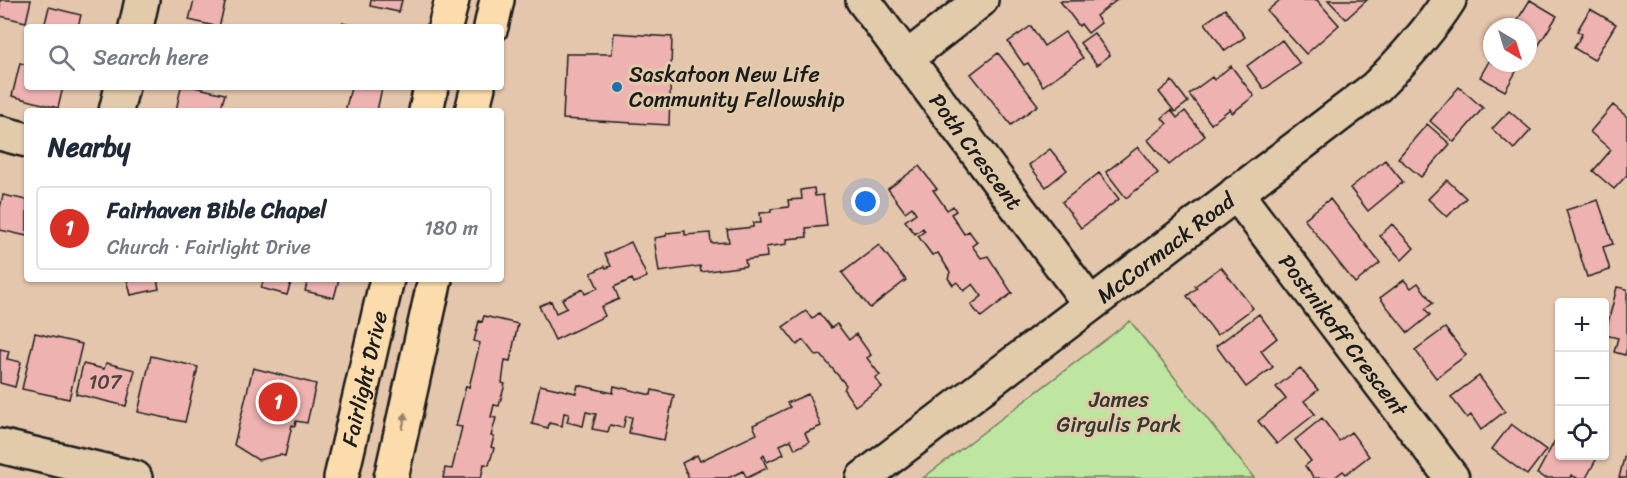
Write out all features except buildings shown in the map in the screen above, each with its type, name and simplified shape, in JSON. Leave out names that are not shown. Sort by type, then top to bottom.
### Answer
[{"type":"main road","points":[[446,24],[452,0]]},
{"type":"main road","points":[[492,24],[497,0]]},
{"type":"main road","points":[[427,108],[430,90]]},
{"type":"main road","points":[[473,108],[477,90]]},
{"type":"main road","name":"Fairlight Drive","points":[[341,478],[386,282]]},
{"type":"main road","points":[[391,478],[434,282]]},
{"type":"street","points":[[137,24],[142,0]]},
{"type":"street","name":"Poth Crescent","points":[[863,0],[1090,304]]},
{"type":"street","points":[[907,58],[981,0]]},
{"type":"street","name":"McCormack Road","points":[[863,478],[1376,87],[1436,22],[1449,0]]},
{"type":"street","points":[[117,108],[121,90]]},
{"type":"street","points":[[0,133],[24,139]]},
{"type":"street","name":"Postnikoff Crescent","points":[[1236,194],[1452,478]]},
{"type":"street","points":[[18,459],[135,478]]},
{"type":"green space","name":"James Girgulis Park","points":[[1130,321],[1254,478],[923,478]]},
{"type":"place","name":"Saskatoon New Life Community Fellowship","points":[[617,87]]},
{"type":"place","name":"Fairhaven Bible Chapel","points":[[278,402]]}]
